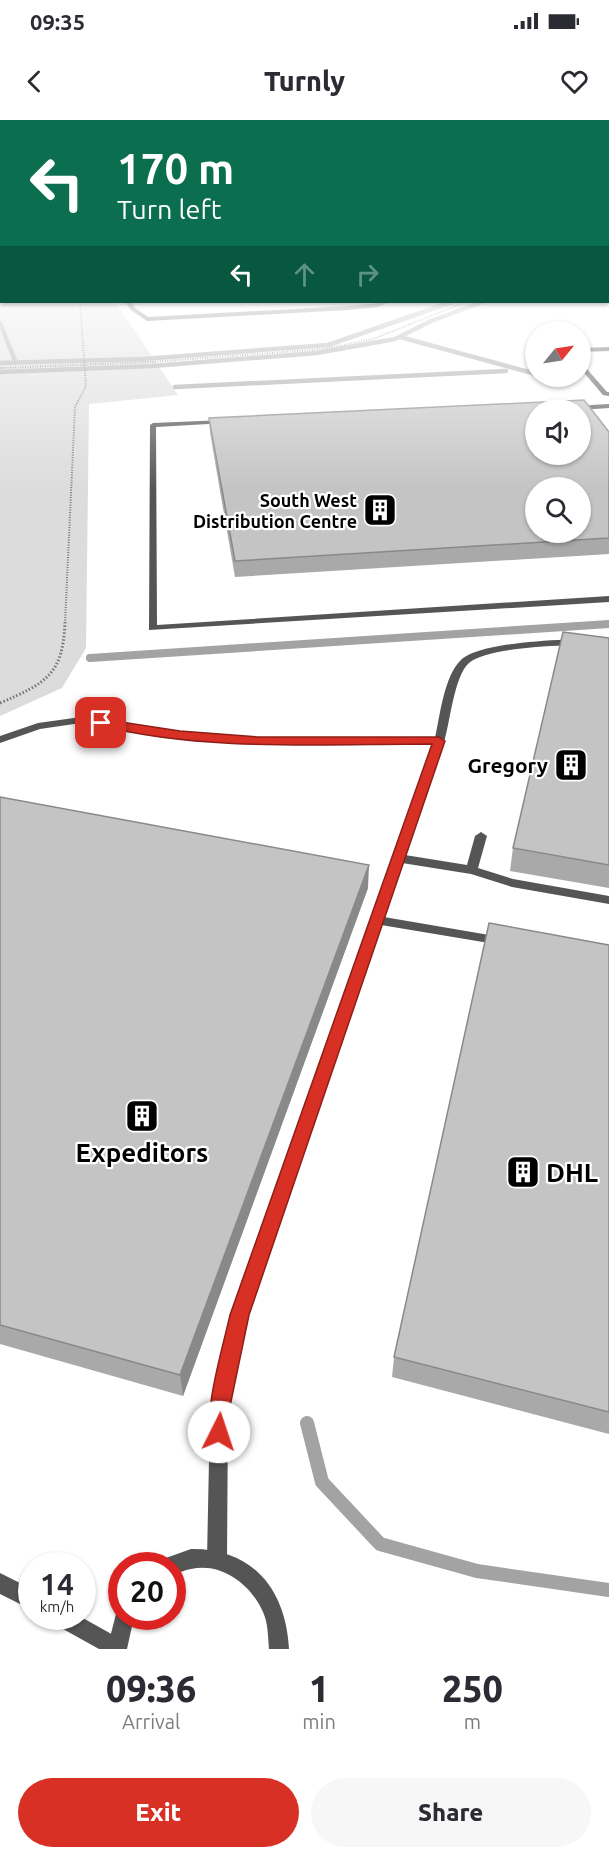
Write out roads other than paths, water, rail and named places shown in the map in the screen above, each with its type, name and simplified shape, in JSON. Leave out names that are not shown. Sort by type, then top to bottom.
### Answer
[{"type":"street","points":[[591,350],[609,349]]},
{"type":"street","points":[[591,377],[605,394],[609,394]]},
{"type":"street","points":[[591,407],[609,406]]},
{"type":"street","points":[[235,422],[153,425],[152,628],[609,599]]},
{"type":"street","points":[[218,1559],[219,1411],[239,1315],[396,858],[439,741],[458,672],[467,659],[481,654],[531,646],[609,641]]},
{"type":"street","points":[[0,740],[38,726],[81,720],[180,735],[258,741],[439,741]]},
{"type":"street","points":[[472,870],[481,836]]},
{"type":"street","points":[[396,858],[472,870],[512,883],[609,900]]},
{"type":"street","points":[[375,920],[509,942]]},
{"type":"street","points":[[186,1560],[218,1559],[230,1563],[253,1578],[272,1605],[280,1635],[279,1649]]},
{"type":"street","points":[[0,1583],[18,1593]]},
{"type":"street","points":[[85,1630],[117,1648],[121,1630]]},
{"type":"waterway","points":[[10,347],[16,363]]},
{"type":"waterway","points":[[16,363],[143,359],[297,347]]},
{"type":"waterway","points":[[0,372],[152,366],[317,353],[348,347]]},
{"type":"waterway","points":[[438,347],[525,371]]},
{"type":"waterway","points":[[0,363],[16,363]]},
{"type":"waterway","points":[[175,387],[506,371]]},
{"type":"waterway","points":[[90,658],[609,624]]},
{"type":"waterway","points":[[307,1423],[322,1482],[380,1544],[477,1571],[609,1590]]},
{"type":"place","name":"South West Distribution Centre","points":[[380,510]]},
{"type":"place","name":"Gregory","points":[[571,765]]},
{"type":"place","name":"Expeditors","points":[[142,1116]]},
{"type":"place","name":"DHL","points":[[523,1172]]}]
